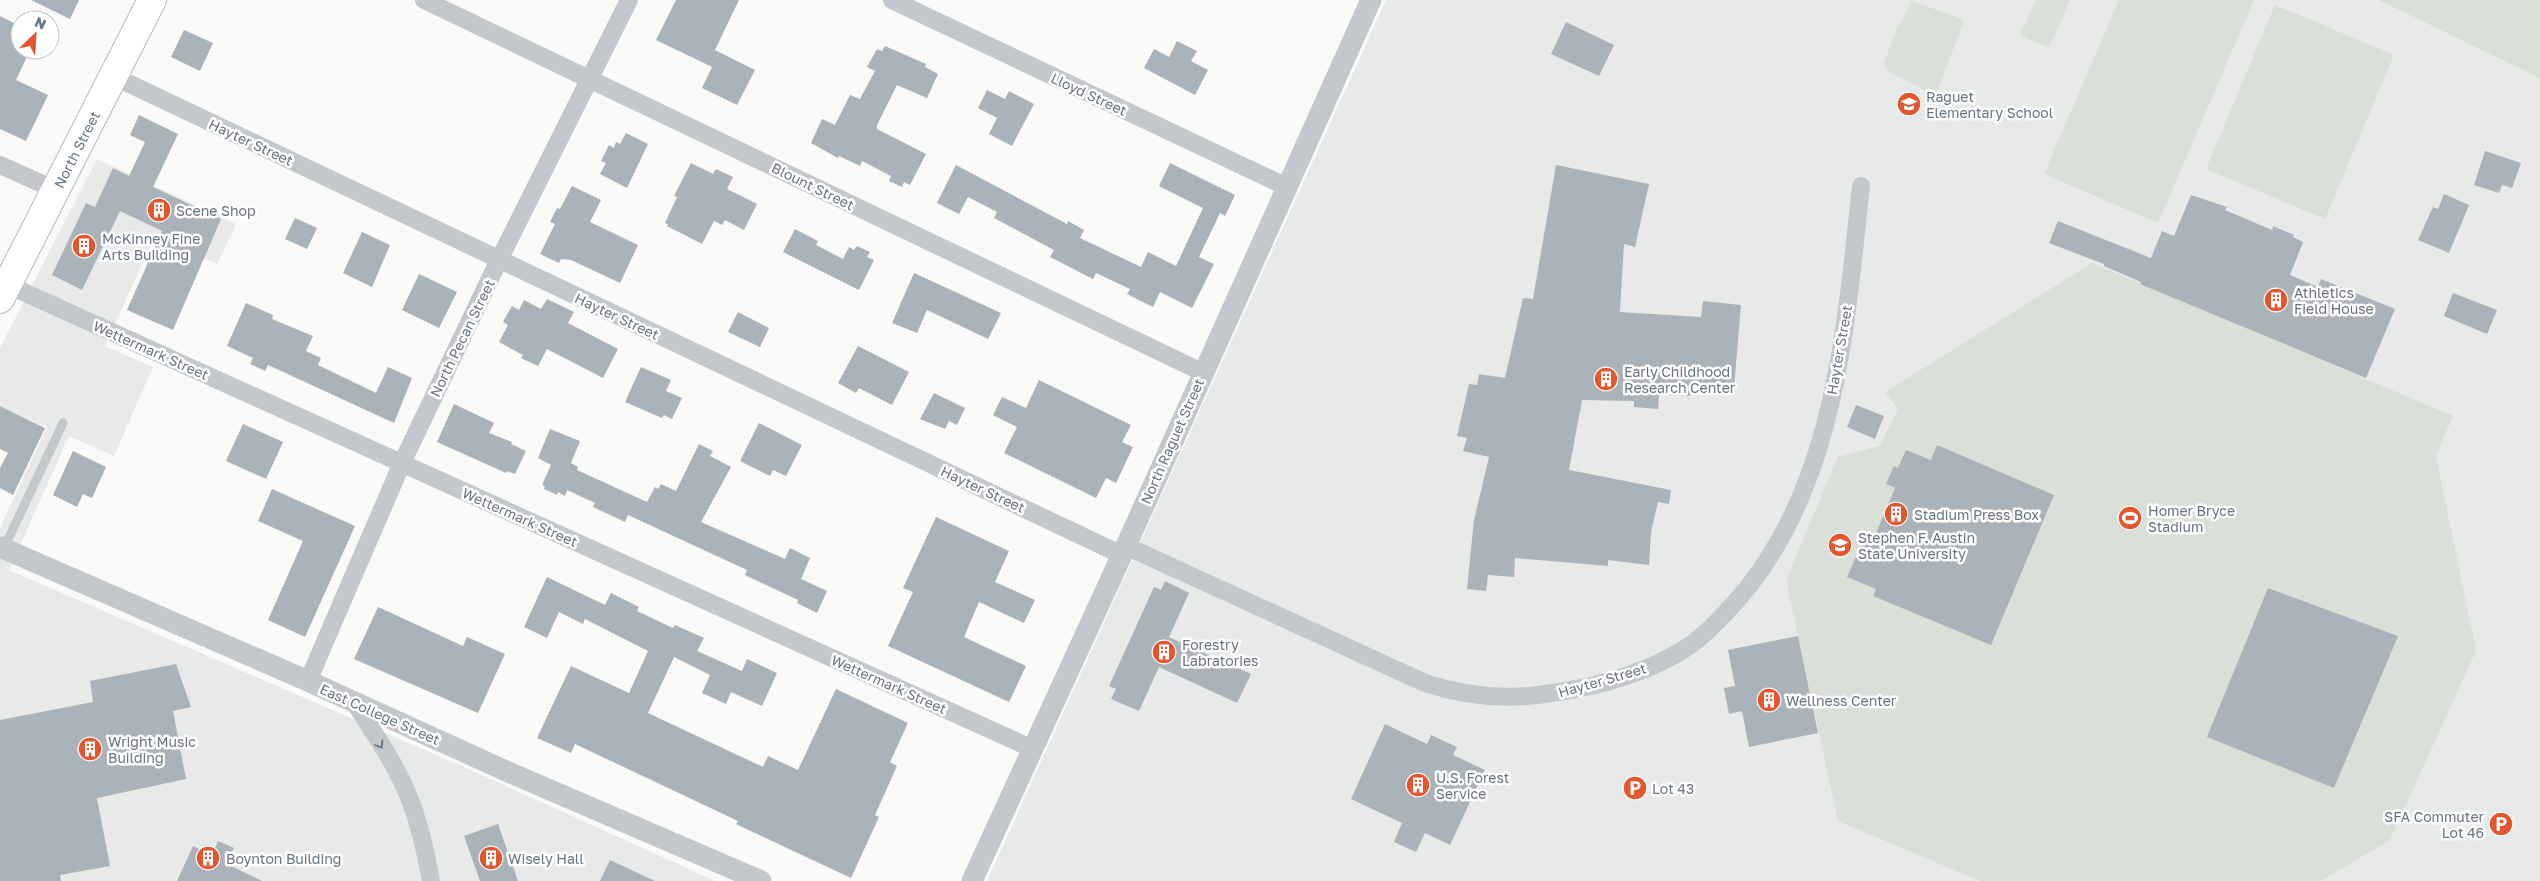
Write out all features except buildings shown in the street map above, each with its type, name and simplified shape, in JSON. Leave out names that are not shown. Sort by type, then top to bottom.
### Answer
[{"type":"main road","name":"North Street","points":[[4,292],[152,0]]},
{"type":"street","name":"Blount Street","points":[[424,0],[1202,372]]},
{"type":"street","name":"North Pecan Street","points":[[308,682],[402,463],[499,260],[629,0]]},
{"type":"street","name":"Lloyd Street","points":[[892,0],[1287,187]]},
{"type":"street","name":"North Raguet Street","points":[[972,881],[1124,550],[1202,372],[1371,0]]},
{"type":"street","name":"Hayter Street","points":[[113,76],[499,260],[1124,550],[1425,683],[1460,694],[1511,698],[1555,694],[1623,677],[1670,657],[1702,635],[1752,584],[1779,543],[1800,500],[1824,429],[1837,371],[1848,306],[1861,186]]},
{"type":"street","points":[[0,165],[56,190]]},
{"type":"street","name":"Wettermark Street","points":[[4,292],[402,463],[1033,749]]},
{"type":"street","name":"East College Street","points":[[2,548],[506,771],[761,881]]},
{"type":"street","points":[[355,703],[409,798],[424,844],[430,881]]},
{"type":"lane","points":[[2,548],[63,423]]},
{"type":"shaded area","name":"Stephen F. Austin State University","points":[[1386,0],[2540,0],[2540,881],[987,881]]},
{"type":"shaded area","points":[[1910,0],[1964,20],[1938,90],[1930,93],[1886,70],[1884,63],[1898,24],[1902,23]]},
{"type":"shaded area","points":[[2036,0],[2070,0],[2049,48],[2020,35]]},
{"type":"shaded area","points":[[2119,0],[2254,0],[2158,223],[2044,174]]},
{"type":"shaded area","points":[[2379,0],[2540,0],[2540,78]]},
{"type":"shaded area","points":[[2275,5],[2394,55],[2325,219],[2206,169]]},
{"type":"shaded area","points":[[97,159],[236,224],[217,264],[154,238],[105,346],[153,367],[114,456],[69,436],[9,570],[471,770],[715,881],[0,881],[0,528],[47,427],[0,406],[0,348]]},
{"type":"shaded area","name":"Homer Bryce Stadium","points":[[2092,263],[2453,416],[2436,456],[2476,651],[2390,840],[2321,881],[1980,881],[1838,821],[1786,580],[1838,457],[1880,446],[1898,410],[1885,392]]},
{"type":"place","name":"Raguet Elementary School","points":[[1909,104]]},
{"type":"place","name":"Scene Shop","points":[[159,210]]},
{"type":"place","name":"McKinney Fine Arts Building","points":[[84,246]]},
{"type":"place","name":"Athletics Field House","points":[[2276,300]]},
{"type":"place","name":"Early Childhood Research Center","points":[[1606,379]]},
{"type":"place","name":"Stadium Press Box","points":[[1896,514]]},
{"type":"place","name":"Homer Bryce Stadium","points":[[2130,518]]},
{"type":"place","name":"Stephen F. Austin State University","points":[[1840,545]]},
{"type":"place","name":"Forestry Labratories","points":[[1164,652]]},
{"type":"place","name":"Wellness Center","points":[[1769,700]]},
{"type":"place","name":"Wright Music Building","points":[[90,749]]},
{"type":"place","name":"U.S. Forest Service","points":[[1418,785]]},
{"type":"place","name":"Lot 43","points":[[1635,788]]},
{"type":"place","name":"SFA Commuter Lot 46","points":[[2501,824]]},
{"type":"place","name":"Boynton Building","points":[[208,858]]},
{"type":"place","name":"Wisely Hall","points":[[491,858]]}]
